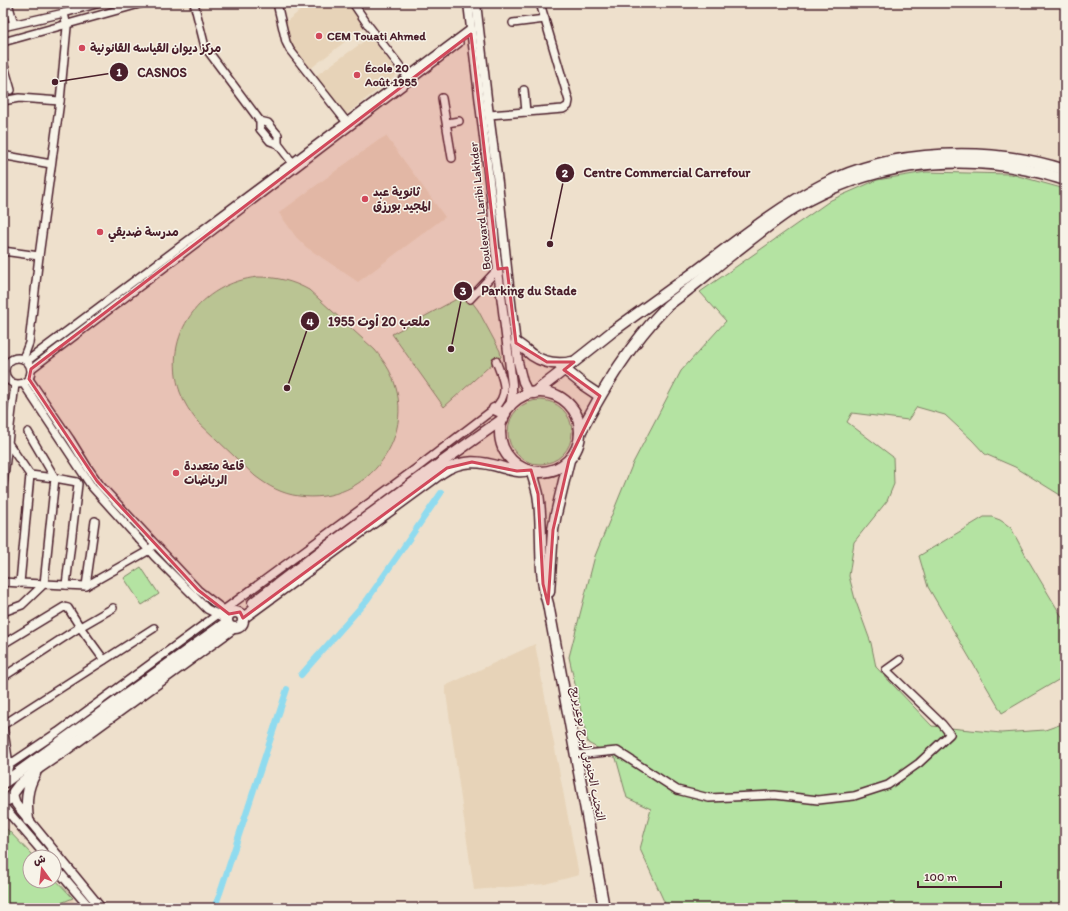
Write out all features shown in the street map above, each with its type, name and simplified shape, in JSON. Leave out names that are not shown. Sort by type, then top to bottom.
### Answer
[{"type":"highway","points":[[241,616],[312,557],[506,413],[519,399],[532,394],[614,331],[787,204],[823,184],[865,167],[910,158],[947,155],[993,155],[1032,161],[1065,170]]},
{"type":"highway","points":[[580,433],[611,378],[634,345],[668,305],[763,230],[816,196],[863,176],[911,166],[950,162],[1000,165],[1034,171],[1065,180]]},
{"type":"highway","points":[[516,343],[537,358],[547,362],[564,364],[574,362]]},
{"type":"highway","points":[[564,370],[581,384],[600,396]]},
{"type":"highway","points":[[506,413],[501,434],[504,448],[512,460],[520,466],[530,470],[543,472],[560,467],[569,460],[577,448],[580,433],[576,415],[565,401],[557,396],[548,393],[532,394]]},
{"type":"highway","points":[[494,409],[506,413]]},
{"type":"highway","name":"التجنب الجنوبي لبرج بوعريريج","points":[[548,604],[553,530],[569,460]]},
{"type":"highway","points":[[241,616],[441,472],[452,466],[462,463],[477,462],[487,463],[517,471],[530,470]]},
{"type":"highway","name":"التجنب الجنوبي لبرج بوعريريج","points":[[530,470],[538,494],[543,584],[548,604],[604,908]]},
{"type":"highway","points":[[3,802],[10,799],[19,785],[40,767],[68,748],[228,618],[233,612],[241,616],[243,622],[240,626],[228,618]]},
{"type":"highway","points":[[13,793],[12,786],[5,779],[228,618]]},
{"type":"highway","points":[[28,820],[27,794],[31,780],[40,767]]},
{"type":"main road","name":"Boulevard Laribi Lakhder","points":[[468,3],[490,115],[498,184],[502,269],[512,384],[512,395],[506,413]]},
{"type":"main road","name":"Boulevard Laribi Lakhder","points":[[476,3],[474,30],[492,205],[520,372],[523,382],[532,394]]},
{"type":"main road","points":[[13,793],[16,804],[28,820],[101,908]]},
{"type":"main road","points":[[3,806],[40,849]]},
{"type":"main road","points":[[3,813],[17,821]]},
{"type":"main road","points":[[62,875],[90,908]]},
{"type":"street","points":[[8,3],[14,24]]},
{"type":"street","points":[[3,27],[100,3]]},
{"type":"street","points":[[3,42],[143,3]]},
{"type":"street","points":[[194,3],[205,47],[260,121],[268,123],[278,135],[278,144],[294,165]]},
{"type":"street","points":[[276,3],[286,42],[290,50],[348,124]]},
{"type":"street","points":[[353,3],[409,78]]},
{"type":"street","points":[[490,115],[563,109],[568,106],[569,101],[540,3]]},
{"type":"street","points":[[25,360],[29,343],[60,101],[67,24],[64,13]]},
{"type":"street","points":[[513,23],[545,19]]},
{"type":"street","points":[[31,369],[294,165],[474,30]]},
{"type":"street","points":[[3,62],[11,90]]},
{"type":"street","points":[[524,90],[526,112]]},
{"type":"street","points":[[3,101],[19,98],[60,101]]},
{"type":"street","points":[[442,98],[452,158]]},
{"type":"street","points":[[447,123],[459,121]]},
{"type":"street","points":[[7,156],[51,164]]},
{"type":"street","points":[[25,360],[294,165]]},
{"type":"street","points":[[3,251],[39,256]]},
{"type":"street","points":[[470,299],[502,269]]},
{"type":"street","points":[[19,358],[25,360],[31,369],[31,376],[26,381],[19,384],[10,382],[4,371],[5,367],[11,360],[19,358]]},
{"type":"street","points":[[228,618],[422,464],[494,409],[501,401],[504,390],[502,378],[496,361]]},
{"type":"street","points":[[26,381],[70,439],[97,481],[198,590],[228,618]]},
{"type":"street","points":[[26,381],[92,487],[148,550],[207,609],[217,615],[228,618]]},
{"type":"street","points":[[3,485],[14,384]]},
{"type":"street","points":[[3,612],[22,605],[44,584],[55,478],[28,432]]},
{"type":"street","points":[[8,444],[30,475],[20,583]]},
{"type":"street","points":[[30,475],[77,482],[78,484],[66,585]]},
{"type":"street","points":[[86,586],[95,521]]},
{"type":"street","points":[[3,582],[86,586],[146,552],[155,544]]},
{"type":"street","points":[[3,644],[64,607],[68,608],[104,660]]},
{"type":"street","points":[[3,677],[80,627],[113,608]]},
{"type":"street","points":[[6,766],[58,732],[217,615]]},
{"type":"street","points":[[5,779],[6,766],[3,725],[154,628]]},
{"type":"street","points":[[575,755],[617,751],[676,790],[709,798],[775,795],[818,800],[854,796],[888,785],[919,763],[950,734],[942,724],[886,670],[900,660]]},
{"type":"highlighted area","points":[[471,34],[498,269],[507,268],[516,343],[547,362],[574,362],[564,370],[600,396],[569,460],[553,530],[548,604],[543,584],[538,494],[531,470],[517,471],[472,462],[447,468],[243,618],[240,612],[229,614],[198,590],[97,481],[29,379],[31,369]]},
{"type":"shaded area","name":"CEM Touati Ahmed","points":[[310,3],[348,3],[365,26],[310,69],[305,69],[289,46],[283,24]]},
{"type":"shaded area","name":"École 20 Août 1955","points":[[370,37],[399,73],[344,116],[314,77]]},
{"type":"shaded area","name":"ثانوية عبد المجيد بورزق","points":[[386,136],[445,217],[358,282],[306,247],[296,237],[279,213]]},
{"type":"shaded area","points":[[535,644],[579,875],[545,884],[474,890],[445,686]]},
{"type":"shaded area","points":[[73,898],[76,908],[49,908]]},
{"type":"green space","points":[[926,172],[1011,174],[1065,189],[1065,498],[1015,467],[985,454],[945,415],[917,407],[908,420],[852,413],[847,422],[893,457],[894,484],[887,501],[854,542],[849,576],[855,599],[871,643],[876,667],[932,726],[1001,733],[1045,730],[1065,723],[1065,908],[667,908],[640,849],[651,809],[627,798],[616,758],[588,743],[569,657],[595,556],[633,463],[681,371],[726,321],[700,292],[831,200],[877,180]]},
{"type":"green space","points":[[258,277],[285,280],[309,290],[375,350],[389,370],[397,394],[399,418],[393,440],[382,460],[366,477],[347,489],[324,496],[299,496],[270,486],[255,476],[197,421],[187,407],[180,392],[176,371],[176,351],[181,332],[190,315],[203,301],[219,289],[238,281]]},
{"type":"green space","points":[[466,294],[478,310],[500,351],[501,357],[444,407],[392,334]]},
{"type":"green space","points":[[534,400],[546,400],[563,409],[570,420],[572,432],[570,444],[563,455],[546,464],[534,464],[522,459],[513,450],[508,438],[508,426],[513,414],[522,405]]},
{"type":"green space","points":[[984,517],[992,517],[1000,520],[1011,528],[1065,622],[1065,676],[1002,713],[928,587],[919,556]]},
{"type":"green space","points":[[141,567],[159,594],[142,605],[124,578]]},
{"type":"green space","points":[[6,828],[26,849],[22,849],[22,889],[62,889],[62,886],[73,898],[49,908],[3,908],[3,829]]},
{"type":"waterway","points":[[301,675],[367,600],[441,493]]},
{"type":"waterway","points":[[218,908],[217,901],[287,689]]},
{"type":"place","name":"CEM Touati Ahmed","points":[[319,36]]},
{"type":"place","name":"مركز ديوان القياسه القانونية","points":[[82,48]]},
{"type":"place","name":"École 20 Août 1955","points":[[357,75]]},
{"type":"place","name":"CASNOS","points":[[55,82]]},
{"type":"place","name":"ثانوية عبد المجيد بورزق","points":[[365,199]]},
{"type":"place","name":"مدرسة ضديقي","points":[[100,232]]},
{"type":"place","name":"Centre Commercial Carrefour","points":[[550,244]]},
{"type":"place","name":"Parking du Stade","points":[[451,349]]},
{"type":"place","name":"ملعب 20 أوت 1955","points":[[287,388]]},
{"type":"place","name":"قاعة متعددة الرياضات","points":[[176,473]]}]
